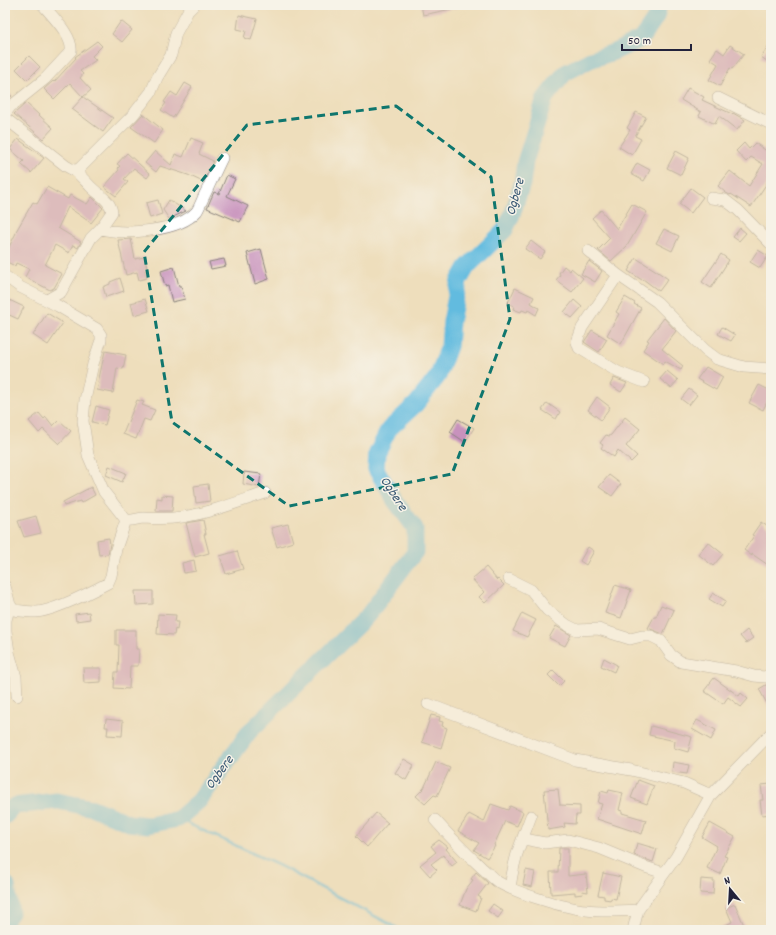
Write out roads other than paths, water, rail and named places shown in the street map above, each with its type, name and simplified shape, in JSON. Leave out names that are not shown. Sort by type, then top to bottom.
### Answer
[{"type":"street","points":[[5,114],[10,107],[45,79],[71,51],[72,46],[70,40],[43,5]]},
{"type":"street","points":[[75,171],[80,168],[133,115],[151,92],[157,78],[171,55],[176,33],[188,11],[194,5]]},
{"type":"street","points":[[718,98],[771,124]]},
{"type":"street","points":[[5,118],[66,166],[75,171],[92,188],[104,197],[111,206],[112,212],[88,244],[61,292],[47,300]]},
{"type":"street","points":[[100,229],[112,232],[131,232],[171,226],[189,218],[198,209],[222,158]]},
{"type":"street","points":[[711,198],[725,200],[738,210],[771,244]]},
{"type":"street","points":[[588,251],[618,275],[657,302],[705,350],[716,358],[744,366],[771,368]]},
{"type":"street","points":[[618,275],[582,328],[577,342],[579,348],[594,358],[618,372],[644,382]]},
{"type":"street","points":[[5,276],[20,287],[47,300],[97,329],[101,335],[85,400],[83,421],[88,455],[104,492],[126,520],[133,521],[142,518],[155,519],[182,517],[201,513],[265,493]]},
{"type":"street","points":[[5,586],[10,605],[14,610],[38,612],[56,607],[108,583],[111,576],[116,549],[126,520]]},
{"type":"street","points":[[509,579],[531,590],[547,610],[577,630],[598,629],[630,639],[642,636],[651,636],[661,641],[671,655],[681,662],[736,671],[754,676],[765,677],[771,674]]},
{"type":"street","points":[[10,605],[6,620],[6,631],[9,652],[16,677],[17,696]]},
{"type":"street","points":[[428,704],[575,760],[631,770],[684,782],[711,795]]},
{"type":"street","points":[[633,930],[638,910],[676,857],[711,795],[771,733]]},
{"type":"street","points":[[510,888],[513,866],[519,848],[524,839],[531,816]]},
{"type":"street","points":[[435,820],[457,844],[499,883],[510,888],[530,896],[585,910],[618,912],[638,910]]},
{"type":"street","points":[[524,839],[545,843],[568,840],[599,848],[645,868],[664,873]]},
{"type":"waterway","name":"Ogbere","points":[[5,816],[14,806],[57,801],[93,808],[129,823],[148,825],[178,819],[199,801],[249,732],[368,615],[415,552],[415,528],[395,501],[376,469],[377,453],[389,429],[416,404],[438,376],[449,346],[451,322],[459,281],[467,267],[505,230],[512,215],[522,184],[525,162],[545,98],[565,73],[590,60],[614,52],[641,39],[656,17],[659,5]]},
{"type":"waterway","points":[[178,819],[280,866],[401,930]]},
{"type":"waterway","name":"Ogbere","points":[[5,883],[7,886],[11,913],[5,921]]}]
